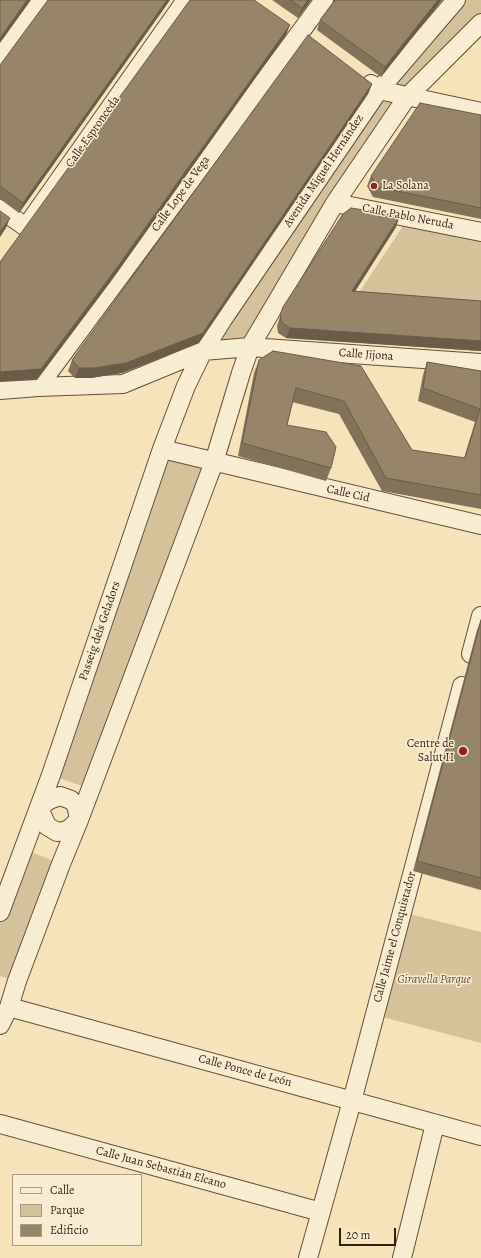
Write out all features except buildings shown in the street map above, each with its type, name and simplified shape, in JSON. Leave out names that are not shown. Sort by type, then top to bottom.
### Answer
[{"type":"street","points":[[0,57],[41,0]]},
{"type":"street","name":"Calle Espronceda","points":[[0,209],[21,234],[186,0]]},
{"type":"street","name":"Calle Lope de Vega","points":[[38,387],[324,0]]},
{"type":"street","name":"Avenida Miguel Hernández","points":[[203,351],[379,90],[456,0]]},
{"type":"street","points":[[0,1026],[4,1011],[79,820],[214,462],[250,347],[335,203],[407,97],[481,23]]},
{"type":"street","points":[[355,72],[379,90],[481,112]]},
{"type":"street","name":"Calle Pablo Neruda","points":[[335,203],[481,232]]},
{"type":"street","name":"Calle Jijona","points":[[0,390],[123,384],[203,351],[250,347],[481,362]]},
{"type":"street","name":"Passeig dels Geladors","points":[[0,912],[39,808],[162,448],[186,386],[203,351]]},
{"type":"street","name":"Calle Cid","points":[[162,448],[214,462],[481,525]]},
{"type":"street","name":"Calle Jaime el Conquistador","points":[[308,1258],[352,1101],[420,873],[481,616]]},
{"type":"street","points":[[54,797],[66,797],[77,809],[79,820],[69,829],[58,832],[47,826],[39,808],[54,797]]},
{"type":"street","points":[[0,989],[5,995],[4,1011]]},
{"type":"street","name":"Calle Ponce de León","points":[[4,1011],[481,1136]]},
{"type":"street","name":"Calle Juan Sebastián Elcano","points":[[0,1124],[321,1212]]},
{"type":"street","points":[[402,1258],[435,1124]]},
{"type":"green space","points":[[456,0],[481,0],[481,16],[407,97],[250,347],[203,351],[379,90]]},
{"type":"green space","points":[[409,217],[481,232],[481,307],[356,297]]},
{"type":"green space","points":[[162,449],[214,462],[90,789],[51,775]]},
{"type":"green space","points":[[24,849],[61,864],[17,981],[0,976],[0,912]]},
{"type":"green space","name":"Giravella Parque","points":[[402,912],[481,932],[481,1043],[375,1015]]},
{"type":"place","name":"La Solana","points":[[374,186]]},
{"type":"place","name":"Centre de Salut II","points":[[463,751]]}]
